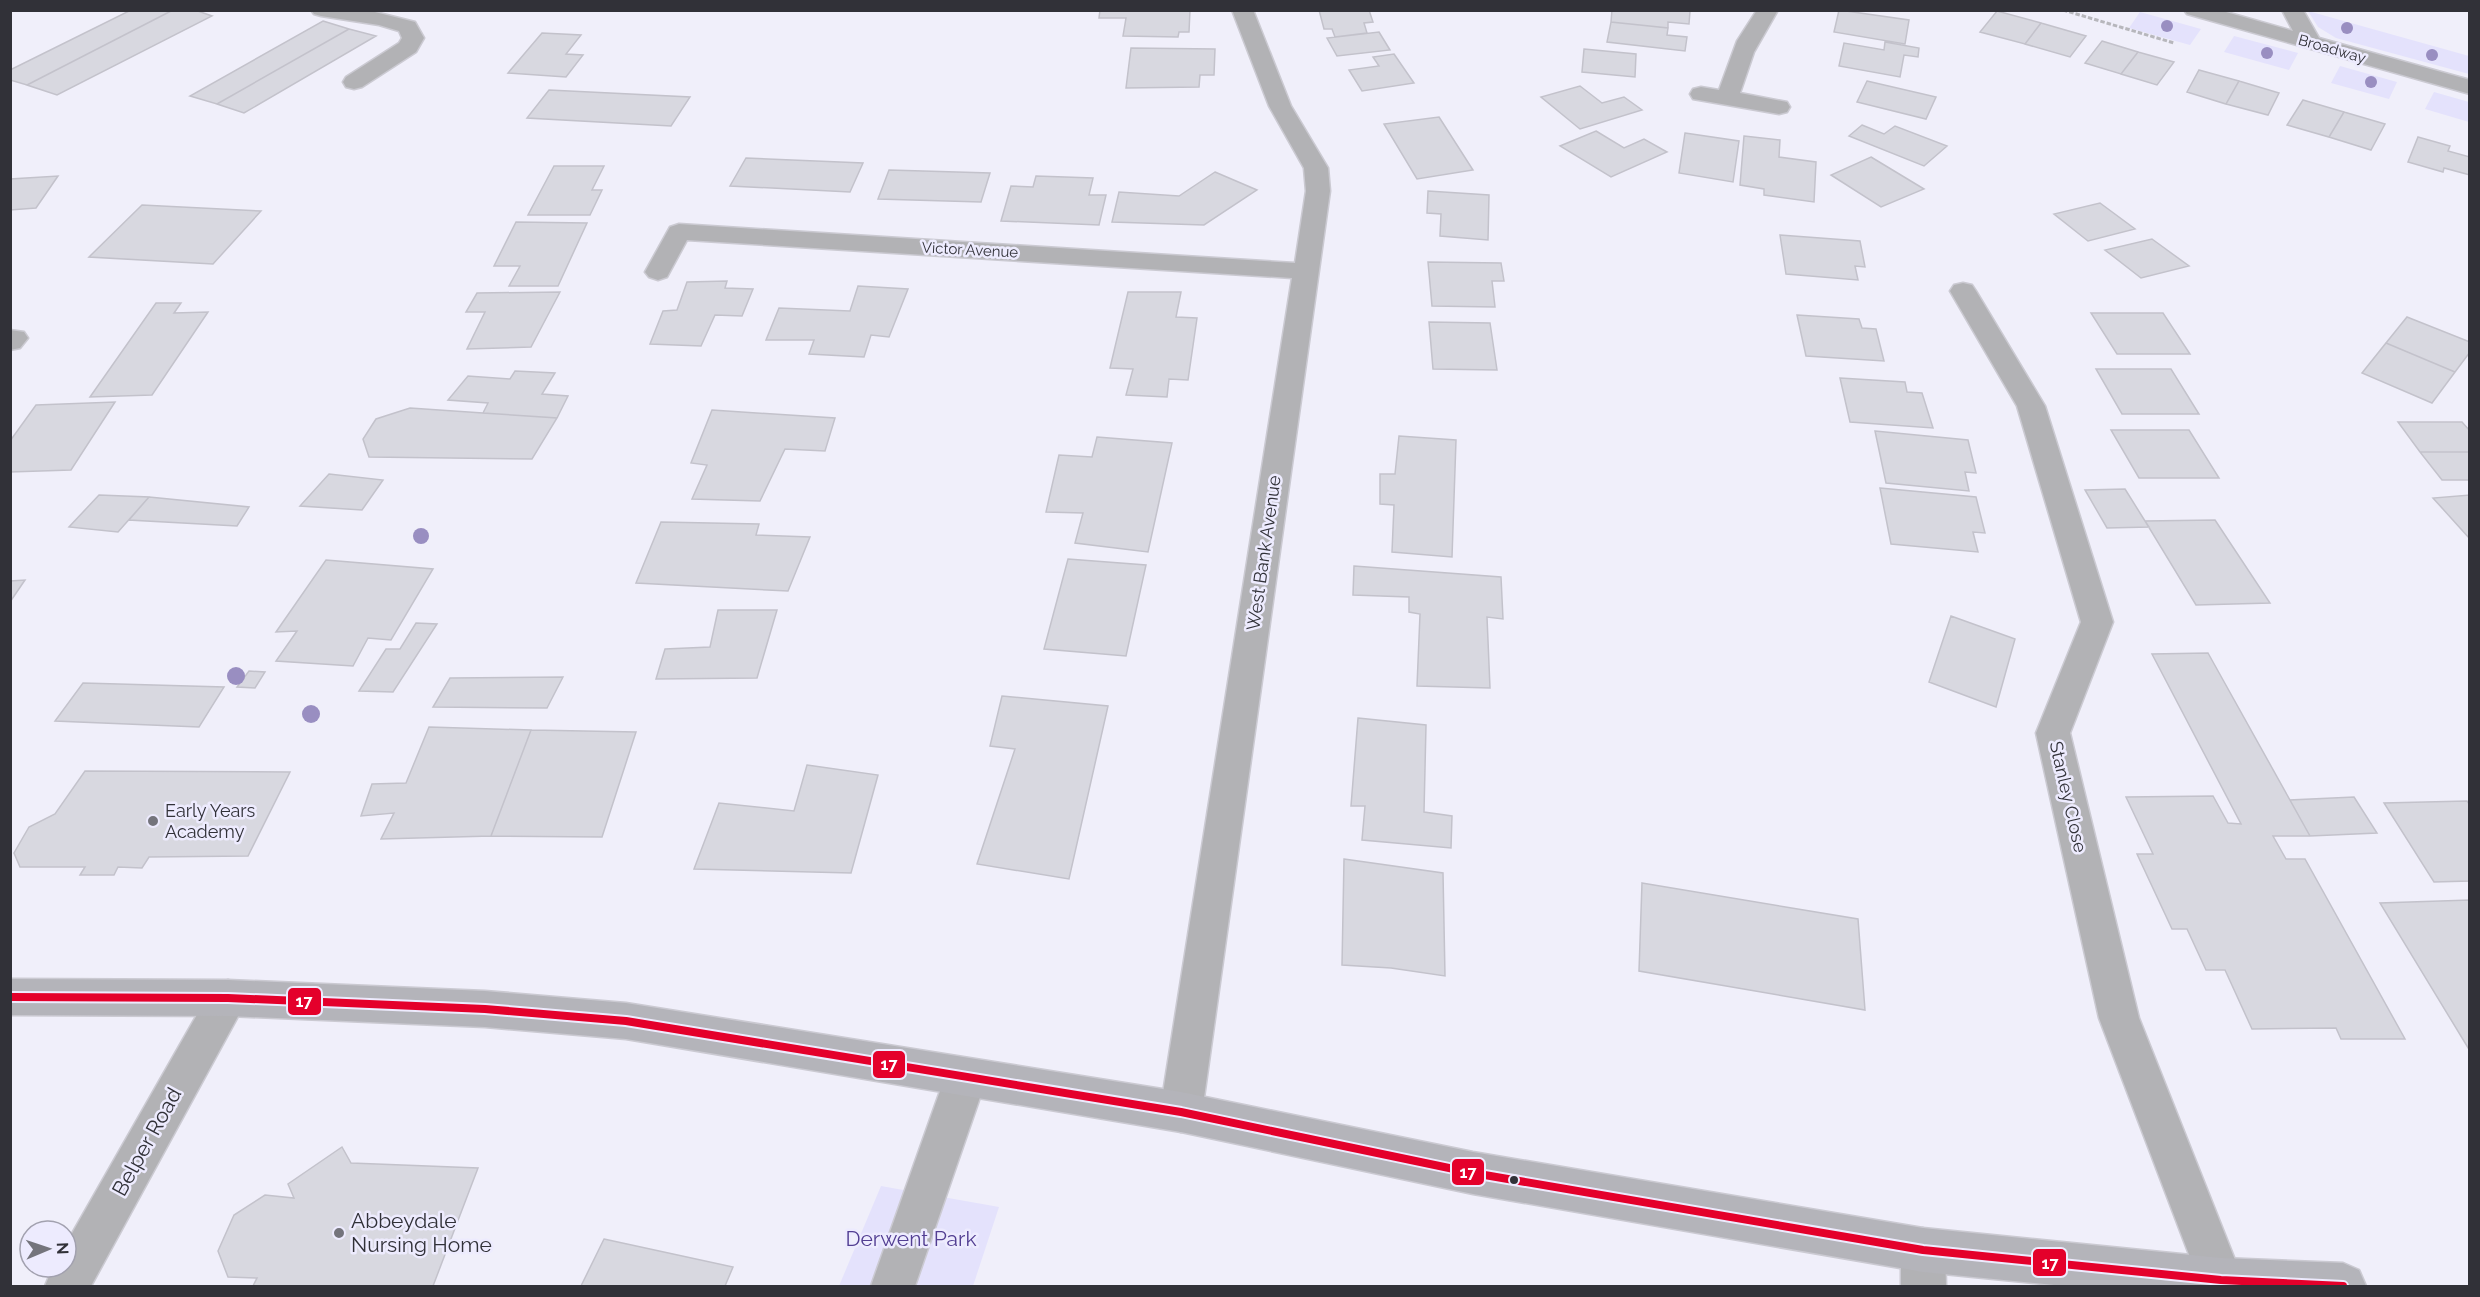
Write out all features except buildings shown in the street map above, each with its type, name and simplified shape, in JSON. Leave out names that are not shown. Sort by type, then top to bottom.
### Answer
[{"type":"main road","points":[[10,997],[228,998],[485,1009],[626,1022],[1181,1112],[1924,1268],[2343,1287]]},
{"type":"street","points":[[321,10],[382,19],[407,27],[413,38],[408,47],[354,82]]},
{"type":"street","name":"West Bank Avenue","points":[[1181,1112],[1318,191],[1318,175],[1271,88],[1242,10]]},
{"type":"street","points":[[1728,98],[1737,62],[1747,41],[1768,10]]},
{"type":"street","name":"Broadway","points":[[2194,10],[2469,87]]},
{"type":"street","points":[[2292,10],[2311,43]]},
{"type":"street","points":[[1701,94],[1779,106]]},
{"type":"street","name":"Victor Avenue","points":[[658,272],[679,232],[1306,271]]},
{"type":"street","name":"Stanley Close","points":[[1963,291],[2031,406],[2097,622],[2053,733],[2120,1018],[2221,1280]]},
{"type":"street","name":"Belper Road","points":[[67,1287],[228,998]]},
{"type":"street","points":[[893,1287],[966,1077]]},
{"type":"green space","points":[[2308,11],[2469,56],[2469,74],[2336,38],[2318,27]]},
{"type":"green space","points":[[2140,12],[2201,29],[2190,45],[2129,28]]},
{"type":"green space","points":[[2234,36],[2298,53],[2289,70],[2224,52]]},
{"type":"green space","points":[[2340,66],[2397,82],[2389,99],[2331,83]]},
{"type":"green space","points":[[2434,92],[2469,102],[2469,122],[2425,109]]},
{"type":"green space","name":"Derwent Park","points":[[881,1186],[999,1207],[973,1286],[839,1286]]},
{"type":"transit line","name":"17","points":[[10,997],[228,998],[485,1009],[626,1021],[1181,1112],[1473,1173],[1923,1250],[2221,1280],[2343,1286]]},
{"type":"place","name":"Early Years Academy","points":[[153,821]]},
{"type":"place","name":"Abbeydale Nursing Home","points":[[339,1233]]}]
